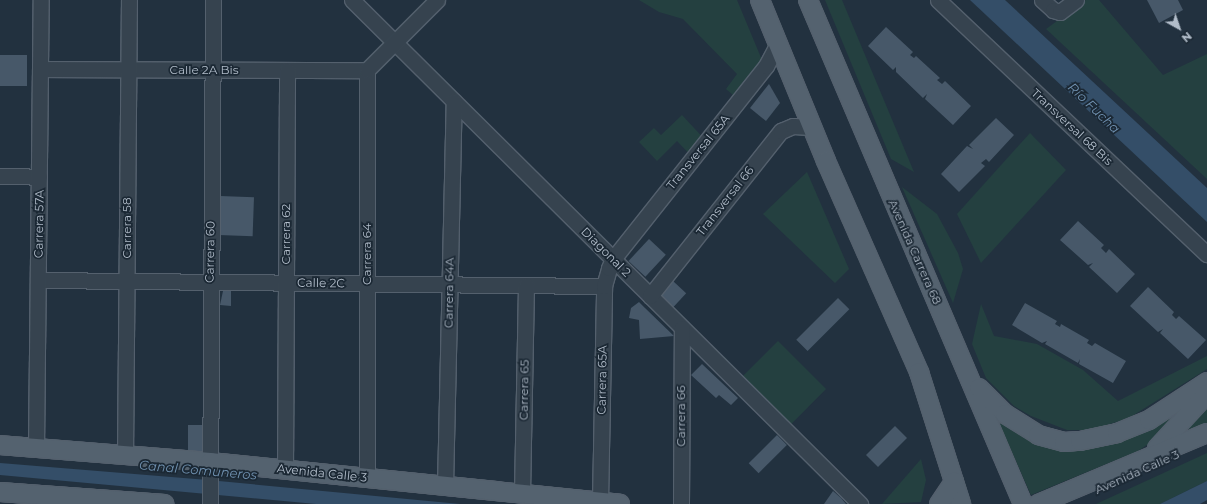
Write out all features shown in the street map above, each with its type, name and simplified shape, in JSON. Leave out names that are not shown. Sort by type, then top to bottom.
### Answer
[{"type":"main road","points":[[760,0],[812,127],[919,372],[961,504]]},
{"type":"main road","name":"Avenida Carrera 68","points":[[808,0],[873,158],[972,380],[1023,504]]},
{"type":"main road","points":[[972,380],[1016,422],[1038,435],[1064,442],[1096,439],[1130,428],[1165,411],[1207,382]]},
{"type":"main road","name":"Avenida Calle 3","points":[[1138,462],[1174,433],[1207,394]]},
{"type":"main road","name":"Avenida Calle 3","points":[[1038,504],[1207,433]]},
{"type":"main road","name":"Avenida Calle 3","points":[[1069,504],[1207,441]]},
{"type":"main road","name":"Avenida Calle 3","points":[[0,445],[125,455],[210,467],[285,469],[620,504]]},
{"type":"main road","points":[[939,504],[954,482]]},
{"type":"main road","points":[[0,492],[164,504]]},
{"type":"street","name":"Carrera 57A","points":[[36,448],[41,0]]},
{"type":"street","name":"Carrera 58","points":[[125,455],[129,0]]},
{"type":"street","name":"Carrera 60","points":[[210,500],[209,282],[213,0]]},
{"type":"street","name":"Diagonal 2","points":[[352,0],[860,504]]},
{"type":"street","points":[[367,70],[437,0]]},
{"type":"street","name":"Transversal 68 Bis","points":[[938,0],[1207,254]]},
{"type":"street","points":[[1042,0],[1053,10],[1064,10],[1076,0]]},
{"type":"street","name":"Transversal 65A","points":[[613,259],[766,66],[778,43]]},
{"type":"street","name":"Calle 2A Bis","points":[[40,70],[367,70]]},
{"type":"street","name":"Carrera 62","points":[[285,469],[287,70]]},
{"type":"street","name":"Carrera 64","points":[[367,70],[367,478]]},
{"type":"street","name":"Carrera 64A","points":[[445,486],[454,101]]},
{"type":"street","name":"Transversal 66","points":[[650,296],[781,131],[793,126],[812,127]]},
{"type":"street","points":[[0,176],[39,177]]},
{"type":"street","name":"Carrera 65A","points":[[600,502],[604,286],[613,259]]},
{"type":"street","name":"Calle 2C","points":[[38,280],[604,286]]},
{"type":"street","name":"Carrera 65","points":[[522,494],[526,285]]},
{"type":"street","name":"Carrera 66","points":[[681,504],[682,328]]},
{"type":"green space","points":[[639,0],[737,0],[762,60],[733,95],[726,89],[737,74],[683,19],[659,12]]},
{"type":"green space","points":[[825,0],[842,0],[914,172],[891,159]]},
{"type":"green space","points":[[1086,0],[1099,0],[1163,75],[1207,54],[1207,179],[1046,29]]},
{"type":"green space","points":[[682,115],[708,143],[694,159],[677,141],[657,161],[639,142],[654,128],[661,135]]},
{"type":"green space","points":[[1030,133],[1066,170],[981,263],[957,214]]},
{"type":"green space","points":[[807,172],[849,269],[835,283],[763,214]]},
{"type":"green space","points":[[902,187],[937,214],[958,253],[963,269],[953,303]]},
{"type":"green space","points":[[981,304],[994,336],[1037,344],[1083,370],[1118,401],[1207,356],[1207,369],[1129,418],[1091,430],[1067,430],[1031,416],[1014,406],[986,378],[972,344]]},
{"type":"green space","points":[[778,341],[826,389],[791,424],[743,376]]},
{"type":"green space","points":[[1197,397],[1157,438],[1138,451],[1031,495],[993,410],[1054,446]]},
{"type":"green space","points":[[1207,403],[1207,425],[1185,430]]},
{"type":"green space","points":[[1207,453],[1207,481],[1160,504],[1096,504]]},
{"type":"green space","points":[[921,459],[926,480],[921,502],[882,504]]},
{"type":"water","name":"Río Fucha","points":[[970,0],[1005,0],[1207,188],[1207,222]]},
{"type":"water","points":[[0,463],[208,480],[460,504],[316,504],[0,475]]},
{"type":"water","points":[[1207,481],[1207,500],[1200,504],[1160,504]]},
{"type":"building","points":[[1147,0],[1178,0],[1183,10],[1159,23]]},
{"type":"building","points":[[886,27],[913,52],[910,55],[914,58],[916,56],[940,78],[937,80],[942,84],[945,81],[971,106],[953,125],[925,99],[927,94],[923,98],[896,72],[896,67],[893,70],[868,46]]},
{"type":"building","points":[[0,55],[27,55],[27,86],[0,86]]},
{"type":"building","points":[[769,84],[780,103],[766,121],[750,108]]},
{"type":"building","points":[[996,118],[1014,135],[989,162],[986,159],[981,163],[985,166],[959,192],[941,174],[967,146],[973,149],[969,145]]},
{"type":"building","points":[[220,196],[254,197],[253,236],[219,235]]},
{"type":"building","points":[[1078,221],[1104,245],[1101,248],[1106,253],[1109,249],[1135,274],[1117,293],[1089,267],[1093,263],[1088,265],[1060,240]]},
{"type":"building","points":[[649,239],[666,255],[645,277],[629,261]]},
{"type":"building","points":[[673,281],[686,293],[673,308],[659,296]]},
{"type":"building","points":[[1148,287],[1174,312],[1172,315],[1176,319],[1179,316],[1206,340],[1188,359],[1160,333],[1163,329],[1158,332],[1130,306]]},
{"type":"building","points":[[223,291],[231,291],[231,306],[220,305]]},
{"type":"building","points":[[838,298],[849,309],[808,351],[796,340]]},
{"type":"building","points":[[639,302],[674,336],[640,339],[639,320],[629,318],[631,308]]},
{"type":"building","points":[[1025,303],[1057,321],[1055,324],[1060,327],[1061,324],[1089,340],[1087,343],[1092,346],[1095,343],[1126,361],[1113,383],[1079,364],[1080,359],[1078,363],[1045,344],[1047,341],[1042,343],[1012,325]]},
{"type":"building","points":[[702,364],[738,398],[731,405],[719,395],[716,398],[691,375]]},
{"type":"building","points":[[188,425],[202,425],[202,452],[188,452]]},
{"type":"building","points":[[895,426],[907,438],[878,467],[866,455]]},
{"type":"building","points":[[777,435],[787,445],[759,473],[749,463]]},
{"type":"building","points":[[833,491],[841,498],[846,504],[824,504]]},
{"type":"water label","name":"Canal Comuneros","points":[[198,470]]}]
